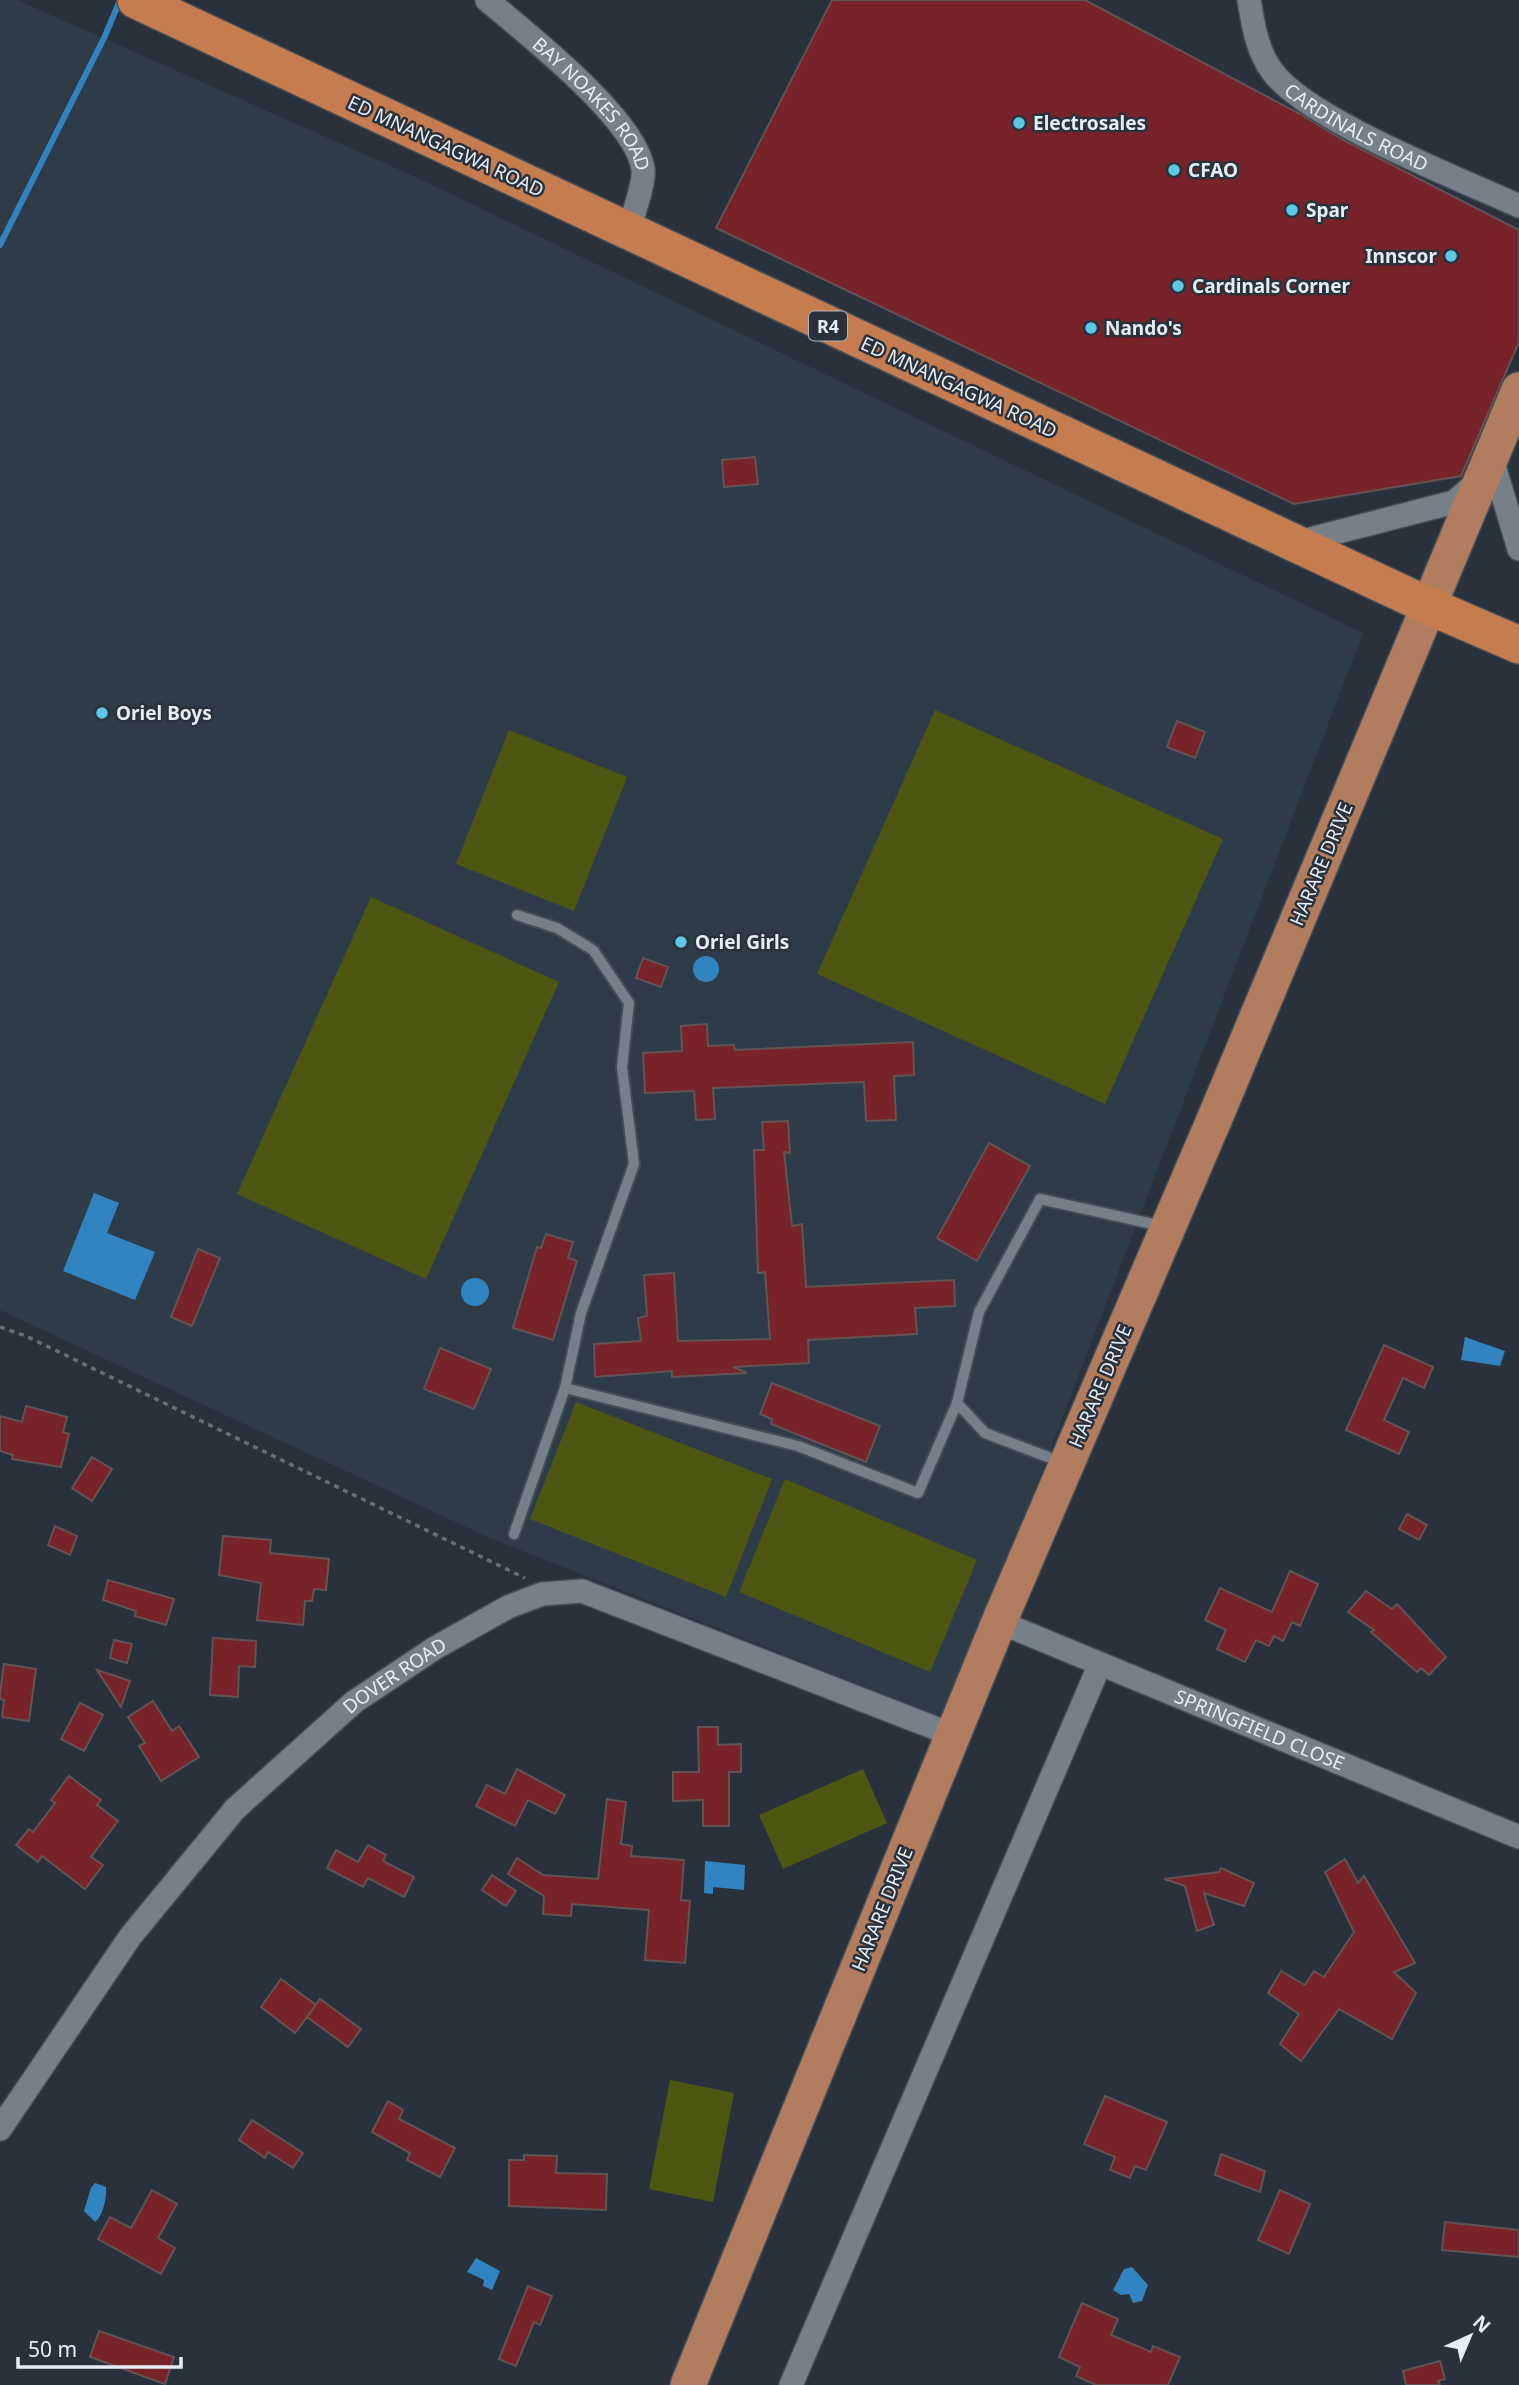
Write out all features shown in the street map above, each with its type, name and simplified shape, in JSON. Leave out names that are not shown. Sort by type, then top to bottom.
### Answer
[{"type":"highway","name":"ED MNANGAGWA ROAD","points":[[137,1],[1429,606],[1519,645]]},
{"type":"main road","name":"HARARE DRIVE","points":[[688,2385],[999,1622],[1519,390]]},
{"type":"street","name":"BAY NOAKES ROAD","points":[[487,0],[616,119],[635,145],[643,171],[628,232]]},
{"type":"street","name":"CARDINALS ROAD","points":[[1249,0],[1262,54],[1283,85],[1298,97],[1370,136],[1519,206]]},
{"type":"street","points":[[1294,543],[1454,502],[1487,467],[1519,549]]},
{"type":"street","name":"DOVER ROAD","points":[[0,2129],[130,1937],[235,1809],[354,1702],[435,1648],[508,1607],[542,1594],[582,1591],[953,1735]]},
{"type":"street","name":"SPRINGFIELD CLOSE","points":[[999,1622],[1519,1837]]},
{"type":"street","points":[[791,2385],[1100,1664]]},
{"type":"lane","points":[[514,1534],[565,1388],[581,1313],[634,1164],[622,1068],[629,1003],[593,950],[557,928],[517,915]]},
{"type":"lane","points":[[565,1388],[798,1446],[918,1493],[957,1404],[979,1312],[1040,1199],[1168,1227]]},
{"type":"lane","points":[[957,1404],[985,1433],[1048,1457]]},
{"type":"path","points":[[0,1327],[38,1342],[554,1593]]},
{"type":"shaded area","name":"Oriel Girls","points":[[0,0],[17,0],[409,174],[1363,633],[947,1719],[492,1539],[0,1310]]},
{"type":"green space","points":[[935,710],[1223,839],[1105,1104],[817,974]]},
{"type":"green space","points":[[509,730],[627,777],[574,911],[456,864]]},
{"type":"green space","points":[[371,897],[559,982],[426,1279],[237,1194]]},
{"type":"green space","points":[[576,1402],[772,1479],[726,1597],[530,1519]]},
{"type":"green space","points":[[785,1479],[977,1560],[930,1672],[739,1592]]},
{"type":"green space","points":[[863,1769],[887,1823],[783,1869],[759,1815]]},
{"type":"green space","points":[[670,2080],[734,2093],[713,2202],[649,2189]]},
{"type":"water","points":[[706,956],[715,960],[719,969],[715,978],[706,982],[697,978],[693,969],[697,960]]},
{"type":"water","points":[[94,1193],[119,1203],[107,1233],[155,1252],[135,1300],[63,1271]]},
{"type":"water","points":[[475,1278],[485,1282],[489,1292],[485,1302],[475,1306],[465,1302],[461,1292],[465,1282]]},
{"type":"water","points":[[1465,1337],[1505,1351],[1500,1366],[1461,1360]]},
{"type":"water","points":[[705,1861],[745,1865],[744,1890],[713,1887],[713,1894],[704,1893]]},
{"type":"water","points":[[95,2183],[106,2187],[106,2191],[102,2211],[95,2222],[84,2211]]},
{"type":"water","points":[[476,2258],[500,2271],[492,2290],[483,2286],[484,2280],[467,2272]]},
{"type":"water","points":[[1132,2267],[1148,2285],[1142,2301],[1133,2303],[1129,2294],[1121,2295],[1113,2290],[1124,2269]]},
{"type":"building","name":"Cardinals Corner","points":[[832,0],[1085,0],[1300,114],[1343,140],[1519,230],[1519,342],[1461,476],[1294,504],[716,228]]},
{"type":"building","points":[[755,457],[758,484],[724,487],[722,460]]},
{"type":"building","points":[[1177,721],[1205,732],[1195,758],[1167,747]]},
{"type":"building","points":[[643,958],[668,967],[661,987],[636,978]]},
{"type":"building","points":[[707,1024],[708,1046],[734,1045],[735,1050],[913,1042],[914,1075],[894,1076],[896,1120],[866,1121],[864,1082],[713,1088],[715,1119],[696,1120],[694,1091],[645,1093],[643,1053],[682,1051],[681,1026]]},
{"type":"building","points":[[788,1121],[790,1153],[784,1152],[792,1226],[802,1224],[806,1287],[954,1280],[955,1306],[915,1308],[917,1334],[808,1340],[809,1363],[733,1367],[747,1373],[672,1377],[672,1371],[595,1377],[594,1344],[641,1341],[638,1318],[647,1316],[644,1275],[674,1273],[678,1341],[770,1339],[765,1272],[758,1273],[754,1150],[764,1150],[762,1122]]},
{"type":"building","points":[[989,1143],[1030,1166],[977,1261],[937,1238]]},
{"type":"building","points":[[546,1234],[573,1242],[568,1258],[577,1261],[553,1340],[513,1328],[537,1247],[541,1248]]},
{"type":"building","points":[[198,1249],[220,1258],[192,1326],[171,1317]]},
{"type":"building","points":[[1384,1345],[1433,1367],[1424,1388],[1403,1378],[1384,1420],[1409,1432],[1399,1454],[1346,1430]]},
{"type":"building","points":[[440,1348],[491,1369],[474,1409],[424,1389]]},
{"type":"building","points":[[772,1383],[880,1426],[866,1462],[771,1424],[772,1419],[760,1414]]},
{"type":"building","points":[[26,1406],[67,1417],[63,1432],[69,1434],[61,1467],[12,1459],[13,1455],[0,1451],[0,1416],[22,1422]]},
{"type":"building","points":[[92,1457],[112,1469],[92,1501],[72,1488]]},
{"type":"building","points":[[1407,1514],[1427,1525],[1419,1540],[1399,1529]]},
{"type":"building","points":[[55,1526],[77,1536],[70,1555],[48,1545]]},
{"type":"building","points":[[223,1536],[271,1540],[270,1553],[329,1559],[326,1590],[314,1589],[312,1601],[305,1601],[303,1625],[257,1620],[261,1583],[219,1575]]},
{"type":"building","points":[[1290,1571],[1318,1584],[1300,1626],[1292,1622],[1283,1641],[1274,1636],[1269,1646],[1256,1640],[1245,1662],[1217,1649],[1226,1630],[1205,1620],[1220,1588],[1272,1612]]},
{"type":"building","points":[[108,1580],[174,1599],[166,1625],[135,1616],[136,1611],[103,1600]]},
{"type":"building","points":[[1366,1591],[1392,1609],[1397,1604],[1446,1657],[1429,1675],[1421,1668],[1417,1672],[1371,1632],[1374,1630],[1348,1612]]},
{"type":"building","points":[[213,1638],[256,1641],[255,1667],[239,1666],[238,1697],[210,1695]]},
{"type":"building","points":[[114,1640],[132,1644],[127,1663],[110,1658]]},
{"type":"building","points":[[4,1664],[36,1669],[29,1721],[2,1717],[4,1700],[0,1699],[0,1694]]},
{"type":"building","points":[[97,1670],[130,1681],[121,1707]]},
{"type":"building","points":[[153,1701],[172,1731],[179,1726],[199,1757],[161,1781],[139,1746],[145,1743],[128,1717]]},
{"type":"building","points":[[80,1703],[103,1715],[84,1751],[61,1739]]},
{"type":"building","points":[[698,1727],[718,1727],[718,1745],[741,1744],[741,1772],[729,1772],[729,1826],[703,1826],[703,1800],[673,1801],[673,1772],[699,1772]]},
{"type":"building","points":[[517,1769],[565,1795],[555,1814],[528,1800],[515,1826],[476,1806],[487,1785],[505,1794]]},
{"type":"building","points":[[69,1776],[101,1800],[97,1805],[118,1821],[91,1857],[103,1865],[85,1889],[42,1856],[38,1862],[16,1845],[29,1829],[33,1832],[55,1803],[51,1800]]},
{"type":"building","points":[[607,1799],[626,1802],[621,1844],[632,1846],[631,1856],[684,1860],[681,1900],[690,1901],[685,1963],[645,1960],[649,1910],[572,1904],[571,1916],[543,1914],[544,1896],[508,1874],[517,1858],[543,1875],[598,1879]]},
{"type":"building","points":[[368,1845],[386,1855],[383,1861],[414,1877],[404,1897],[368,1878],[363,1887],[327,1868],[336,1850],[358,1862]]},
{"type":"building","points":[[1345,1859],[1358,1883],[1364,1876],[1415,1963],[1394,1972],[1416,1993],[1392,2039],[1339,2009],[1301,2061],[1280,2044],[1299,2014],[1268,1993],[1281,1971],[1305,1985],[1314,1971],[1324,1977],[1354,1932],[1325,1872]]},
{"type":"building","points":[[1221,1868],[1254,1883],[1244,1906],[1204,1893],[1214,1925],[1197,1931],[1185,1886],[1164,1879],[1219,1872]]},
{"type":"building","points":[[492,1875],[516,1891],[506,1906],[482,1890]]},
{"type":"building","points":[[281,1979],[316,2005],[295,2033],[261,2007]]},
{"type":"building","points":[[320,1999],[361,2029],[348,2047],[307,2017]]},
{"type":"building","points":[[1105,2096],[1167,2122],[1146,2170],[1135,2166],[1130,2178],[1110,2170],[1115,2157],[1084,2144]]},
{"type":"building","points":[[388,2101],[403,2110],[399,2119],[455,2148],[440,2177],[407,2160],[410,2153],[372,2132]]},
{"type":"building","points":[[252,2120],[303,2153],[293,2168],[268,2152],[265,2158],[239,2140]]},
{"type":"building","points":[[1221,2154],[1265,2171],[1260,2192],[1215,2175]]},
{"type":"building","points":[[524,2155],[557,2156],[556,2173],[607,2174],[606,2210],[509,2206],[509,2160],[524,2160]]},
{"type":"building","points":[[152,2190],[177,2204],[158,2238],[175,2248],[161,2274],[98,2239],[110,2217],[131,2228]]},
{"type":"building","points":[[1280,2190],[1310,2204],[1289,2254],[1258,2240]]},
{"type":"building","points":[[1445,2222],[1519,2230],[1519,2257],[1442,2250]]},
{"type":"building","points":[[528,2286],[552,2296],[540,2325],[534,2322],[516,2366],[499,2359]]},
{"type":"building","points":[[1082,2303],[1118,2319],[1111,2335],[1151,2352],[1153,2346],[1180,2357],[1168,2385],[1096,2385],[1076,2376],[1080,2367],[1059,2357]]},
{"type":"building","points":[[99,2331],[174,2357],[165,2384],[90,2357]]},
{"type":"building","points":[[1440,2361],[1445,2379],[1438,2381],[1440,2385],[1406,2385],[1403,2371]]},
{"type":"waterway","points":[[0,245],[105,36],[120,0]]},
{"type":"place","name":"Electrosales","points":[[1019,123]]},
{"type":"place","name":"CFAO","points":[[1174,170]]},
{"type":"place","name":"Spar","points":[[1292,210]]},
{"type":"place","name":"Innscor","points":[[1451,256]]},
{"type":"place","name":"Cardinals Corner","points":[[1178,286]]},
{"type":"place","name":"Nando's","points":[[1091,328]]},
{"type":"place","name":"Oriel Boys","points":[[102,713]]},
{"type":"place","name":"Oriel Girls","points":[[681,942]]}]
